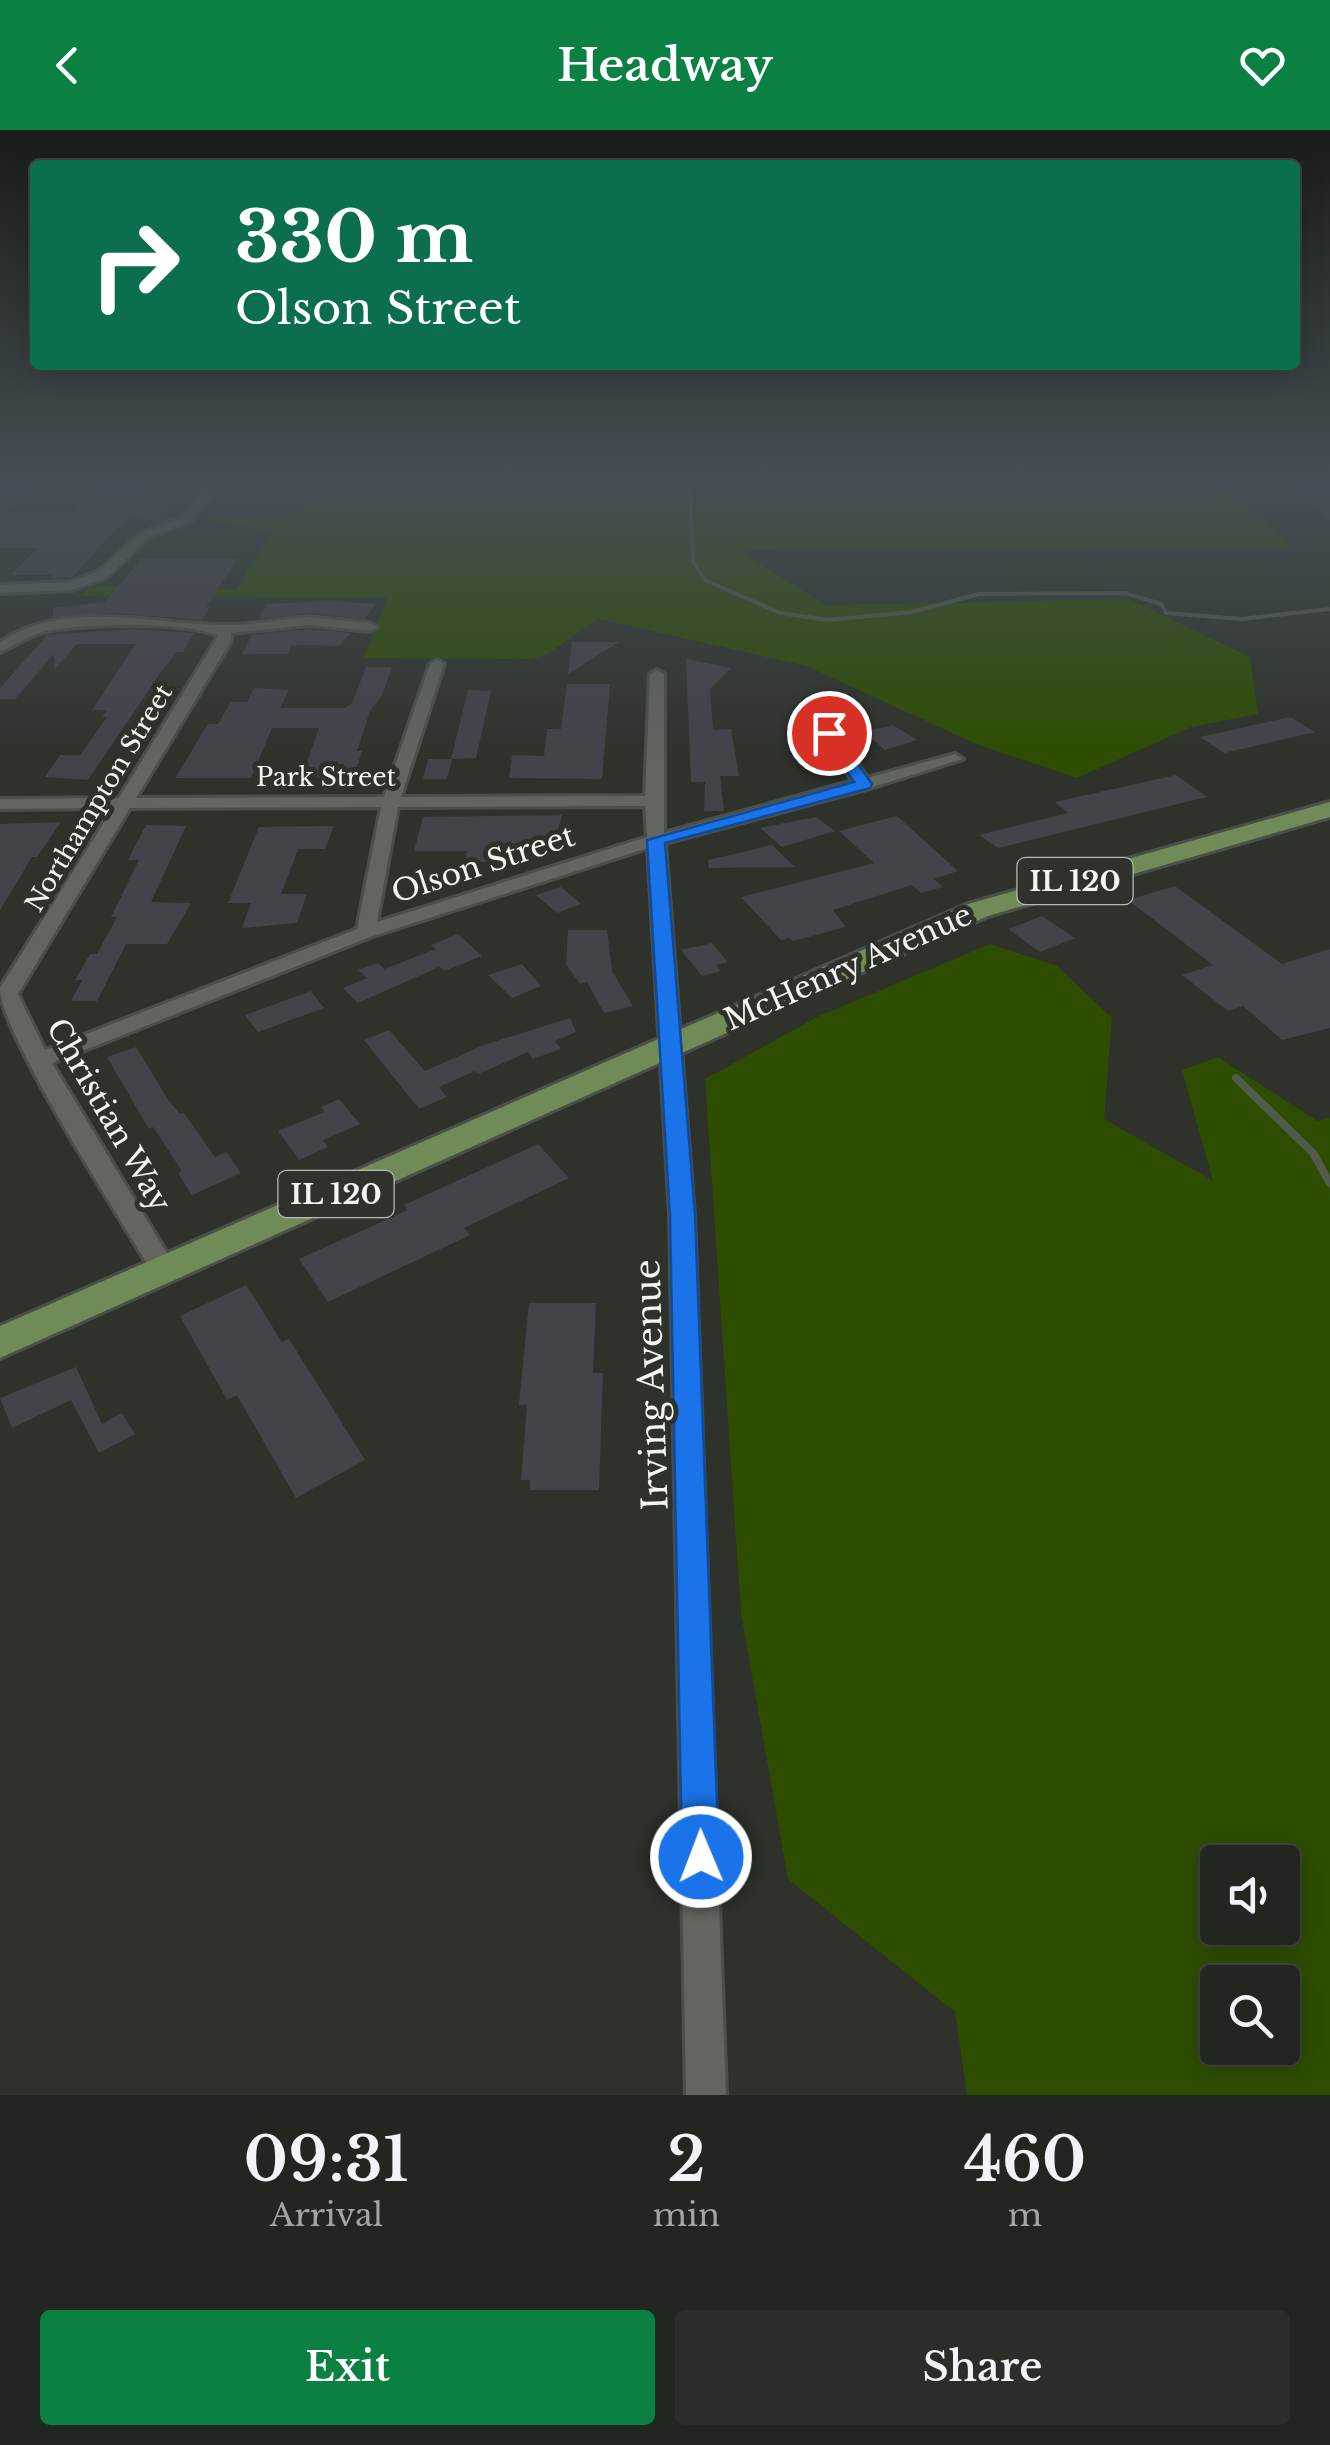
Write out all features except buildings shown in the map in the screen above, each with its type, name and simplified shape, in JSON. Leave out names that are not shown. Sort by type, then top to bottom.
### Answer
[{"type":"main road","name":"McHenry Avenue","points":[[0,1343],[978,910],[1330,809]]},
{"type":"street","points":[[0,590],[72,586],[99,576]]},
{"type":"street","points":[[4,644],[27,630],[65,624],[185,624],[218,629],[286,624],[370,627]]},
{"type":"street","name":"Northampton Street","points":[[4,994],[126,804],[224,641],[225,635],[218,629]]},
{"type":"street","points":[[366,932],[392,802],[436,664]]},
{"type":"street","name":"Irving Avenue","points":[[656,674],[652,801],[682,1215],[706,2095]]},
{"type":"street","points":[[829,733],[864,784]]},
{"type":"street","name":"Olson Street","points":[[39,1060],[366,932],[656,840],[955,760]]},
{"type":"street","name":"Park Street","points":[[0,804],[652,801]]},
{"type":"street","name":"Christian Way","points":[[4,994],[164,1270]]},
{"type":"green space","points":[[245,576],[778,576],[826,605],[1129,599],[1250,657],[1258,714],[1191,727],[1077,778],[976,744],[807,666],[598,619],[546,655],[530,659],[364,658],[387,598],[80,596],[89,586],[237,589]]},
{"type":"green space","points":[[990,944],[1057,966],[1112,1018],[1104,1119],[1213,1181],[1182,1070],[1218,1057],[1317,1121],[1330,1118],[1330,2095],[967,2095],[955,2012],[788,1879],[741,1613],[705,1079],[817,1017]]},
{"type":"waterway","points":[[702,576],[780,613],[828,620],[912,612],[979,594],[1125,593],[1161,604],[1166,613],[1241,619],[1330,609]]},
{"type":"waterway","points":[[1236,1078],[1313,1153],[1330,1183]]},
{"type":"route","points":[[701,1857],[682,1215],[656,840],[781,810],[864,784],[829,733]]}]
